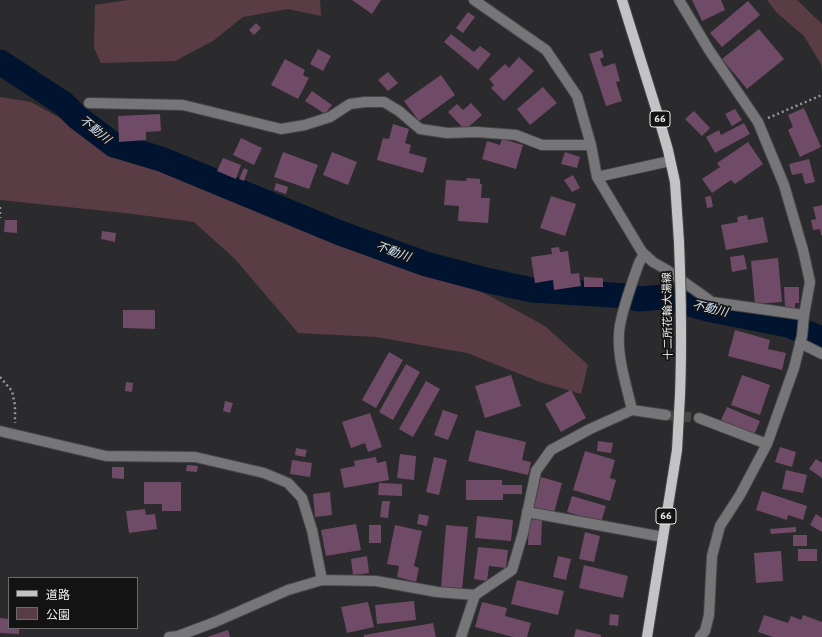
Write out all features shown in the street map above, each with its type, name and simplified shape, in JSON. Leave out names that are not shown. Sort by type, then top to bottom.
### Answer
[{"type":"main road","name":"十二所花輪大湯線","points":[[622,0],[657,112],[675,182],[679,242],[681,315],[680,395],[677,450],[647,637]]},
{"type":"street","points":[[474,0],[546,50],[577,96],[591,145],[597,178],[644,254],[653,262],[667,270],[712,302],[804,319]]},
{"type":"street","points":[[679,0],[709,50],[758,122],[784,184],[803,250],[810,282],[801,340],[794,368],[766,444],[740,495],[720,526],[712,556],[709,614],[705,631],[700,637]]},
{"type":"street","points":[[89,103],[183,105],[281,129],[305,125],[330,117],[350,104],[384,102],[399,111],[420,129],[447,133],[477,132],[516,135],[542,145],[591,145]]},
{"type":"street","points":[[597,178],[670,161]]},
{"type":"street","points":[[632,410],[622,366],[619,344],[620,326],[639,263],[644,254]]},
{"type":"street","points":[[801,340],[822,354]]},
{"type":"street","points":[[461,637],[475,595],[512,570],[536,471],[551,450],[590,429],[632,410],[666,415]]},
{"type":"street","points":[[699,418],[766,444]]},
{"type":"street","points":[[0,432],[106,456],[195,457],[264,473],[288,483],[302,498],[312,530],[322,580]]},
{"type":"street","points":[[527,512],[663,537]]},
{"type":"street","points":[[169,637],[178,636],[215,622],[288,590],[322,580],[376,581],[437,592],[475,595]]},
{"type":"path","points":[[758,122],[822,95]]},
{"type":"path","points":[[0,207],[0,218]]},
{"type":"path","points":[[0,377],[12,391],[15,405],[15,422],[20,436]]},
{"type":"green space","points":[[128,0],[320,0],[321,16],[288,9],[243,17],[213,41],[175,61],[101,63],[94,48],[95,5]]},
{"type":"green space","points":[[767,0],[797,0],[822,24],[822,72],[821,64],[804,36],[777,13]]},
{"type":"green space","points":[[0,97],[31,102],[105,143],[301,223],[414,265],[488,295],[545,326],[588,365],[581,394],[540,382],[467,353],[376,337],[298,333],[235,259],[194,222],[0,200]]},
{"type":"building","points":[[352,0],[381,0],[372,14]]},
{"type":"building","points":[[692,0],[721,0],[725,10],[702,21]]},
{"type":"building","points":[[748,1],[760,15],[722,47],[710,33]]},
{"type":"building","points":[[468,12],[475,17],[463,33],[456,28]]},
{"type":"building","points":[[256,23],[261,28],[254,35],[249,30]]},
{"type":"building","points":[[759,29],[784,59],[747,89],[722,59]]},
{"type":"building","points":[[451,34],[474,52],[480,46],[491,54],[478,70],[444,42]]},
{"type":"building","points":[[318,49],[331,56],[323,71],[310,64]]},
{"type":"building","points":[[602,50],[604,57],[600,59],[603,67],[615,63],[620,81],[616,82],[622,101],[606,106],[589,54]]},
{"type":"building","points":[[519,57],[534,71],[504,101],[491,88],[494,85],[489,79],[505,64],[509,68]]},
{"type":"building","points":[[285,59],[305,70],[303,75],[309,78],[298,99],[271,85]]},
{"type":"building","points":[[388,72],[398,83],[388,91],[378,80]]},
{"type":"building","points":[[441,75],[455,95],[419,121],[404,101]]},
{"type":"building","points":[[543,87],[557,103],[530,125],[517,109]]},
{"type":"building","points":[[312,91],[332,105],[325,114],[305,101]]},
{"type":"building","points":[[471,103],[482,115],[465,130],[448,112],[457,104],[463,110]]},
{"type":"building","points":[[804,108],[821,147],[800,157],[788,130],[793,127],[788,115]]},
{"type":"building","points":[[735,109],[742,120],[732,126],[725,114]]},
{"type":"building","points":[[694,111],[710,128],[702,136],[685,119]]},
{"type":"building","points":[[160,114],[161,131],[146,132],[146,140],[119,142],[118,116]]},
{"type":"building","points":[[744,123],[750,134],[715,153],[706,137],[719,130],[721,135]]},
{"type":"building","points":[[393,124],[409,129],[405,143],[411,145],[409,153],[427,158],[423,173],[377,160],[383,138],[389,139]]},
{"type":"building","points":[[241,138],[262,148],[254,165],[233,155]]},
{"type":"building","points":[[502,139],[523,145],[516,169],[482,159],[487,141],[500,145]]},
{"type":"building","points":[[748,142],[763,164],[735,184],[731,180],[712,193],[702,179],[720,167],[717,163]]},
{"type":"building","points":[[283,152],[318,165],[309,189],[274,177]]},
{"type":"building","points":[[332,152],[357,162],[348,185],[323,175]]},
{"type":"building","points":[[565,152],[580,157],[577,168],[561,164]]},
{"type":"building","points":[[223,158],[241,165],[236,179],[217,171]]},
{"type":"building","points":[[809,159],[815,182],[805,184],[802,173],[792,175],[789,164]]},
{"type":"building","points":[[244,168],[248,170],[244,181],[239,179]]},
{"type":"building","points":[[573,175],[580,188],[572,192],[564,180]]},
{"type":"building","points":[[467,178],[480,179],[480,184],[482,184],[481,198],[490,198],[488,223],[458,221],[459,206],[444,205],[446,180],[466,181]]},
{"type":"building","points":[[276,183],[288,187],[286,194],[274,190]]},
{"type":"building","points":[[551,196],[576,204],[565,236],[540,228]]},
{"type":"building","points":[[711,196],[713,207],[707,208],[705,197]]},
{"type":"building","points":[[822,205],[821,235],[820,229],[813,230],[811,220],[816,219],[813,207]]},
{"type":"building","points":[[747,215],[748,220],[763,217],[768,242],[726,250],[721,225],[738,222],[737,217]]},
{"type":"building","points":[[5,220],[17,220],[17,233],[4,232]]},
{"type":"building","points":[[102,231],[116,233],[115,242],[101,239]]},
{"type":"building","points":[[559,247],[560,252],[568,251],[571,274],[579,273],[581,286],[554,290],[553,280],[535,283],[531,257],[552,254],[551,248]]},
{"type":"building","points":[[744,255],[747,269],[732,272],[730,257]]},
{"type":"building","points":[[778,258],[782,302],[755,304],[751,261]]},
{"type":"building","points":[[584,277],[603,278],[603,287],[584,287]]},
{"type":"building","points":[[784,287],[799,287],[799,303],[795,303],[795,308],[785,308]]},
{"type":"building","points":[[123,310],[155,310],[155,329],[123,328]]},
{"type":"building","points":[[735,330],[770,340],[768,349],[786,353],[782,370],[728,356]]},
{"type":"building","points":[[389,352],[403,360],[376,408],[362,400]]},
{"type":"building","points":[[406,364],[420,372],[393,420],[379,412]]},
{"type":"building","points":[[511,375],[521,406],[485,418],[475,386]]},
{"type":"building","points":[[742,375],[770,385],[760,415],[731,405]]},
{"type":"building","points":[[426,381],[440,389],[413,437],[399,429]]},
{"type":"building","points":[[126,382],[133,383],[132,392],[125,391]]},
{"type":"building","points":[[571,390],[586,418],[561,432],[545,404]]},
{"type":"building","points":[[225,401],[233,403],[230,413],[223,411]]},
{"type":"building","points":[[727,407],[760,421],[754,435],[721,420]]},
{"type":"building","points":[[443,410],[458,415],[448,440],[434,435]]},
{"type":"building","points":[[370,413],[382,447],[368,452],[365,443],[351,448],[342,422]]},
{"type":"building","points":[[476,430],[526,442],[522,460],[531,462],[528,475],[468,461]]},
{"type":"building","points":[[598,441],[613,443],[611,453],[597,451]]},
{"type":"building","points":[[780,447],[796,452],[792,467],[775,462]]},
{"type":"building","points":[[296,448],[307,450],[305,457],[295,455]]},
{"type":"building","points":[[585,451],[615,460],[610,478],[616,480],[610,501],[573,490]]},
{"type":"building","points":[[400,454],[416,456],[414,480],[397,478]]},
{"type":"building","points":[[376,457],[377,463],[386,461],[389,480],[344,488],[340,469],[355,466],[354,461]]},
{"type":"building","points":[[434,457],[447,460],[439,495],[426,492]]},
{"type":"building","points":[[816,459],[822,463],[822,478],[809,469]]},
{"type":"building","points":[[292,460],[312,463],[310,477],[290,474]]},
{"type":"building","points":[[187,465],[198,466],[197,472],[186,471]]},
{"type":"building","points":[[112,467],[124,467],[124,479],[112,478]]},
{"type":"building","points":[[786,470],[807,475],[803,493],[782,489]]},
{"type":"building","points":[[541,477],[562,483],[554,513],[534,507]]},
{"type":"building","points":[[466,480],[502,480],[502,485],[522,485],[522,494],[503,494],[503,500],[466,500]]},
{"type":"building","points":[[144,482],[181,482],[181,511],[162,511],[162,504],[144,504]]},
{"type":"building","points":[[379,483],[402,484],[402,496],[378,495]]},
{"type":"building","points":[[762,491],[807,506],[803,520],[788,515],[787,520],[756,510]]},
{"type":"building","points":[[330,492],[332,515],[315,517],[313,494]]},
{"type":"building","points":[[572,496],[606,506],[601,522],[567,512]]},
{"type":"building","points":[[382,501],[390,501],[388,518],[380,517]]},
{"type":"building","points":[[145,509],[146,515],[155,514],[157,529],[129,533],[126,511]]},
{"type":"building","points":[[419,514],[429,516],[427,526],[417,524]]},
{"type":"building","points":[[816,514],[822,518],[822,532],[810,525]]},
{"type":"building","points":[[477,516],[513,520],[511,541],[475,538]]},
{"type":"building","points":[[529,519],[542,520],[541,545],[528,545]]},
{"type":"building","points":[[356,524],[361,550],[326,556],[321,530]]},
{"type":"building","points":[[369,525],[381,525],[381,543],[369,543]]},
{"type":"building","points":[[395,525],[422,531],[414,566],[419,568],[416,582],[397,577],[399,566],[387,564]]},
{"type":"building","points":[[446,525],[468,527],[462,590],[441,588]]},
{"type":"building","points":[[796,527],[796,532],[771,534],[770,529]]},
{"type":"building","points":[[585,532],[600,536],[594,562],[579,559]]},
{"type":"building","points":[[793,535],[807,535],[807,546],[793,546]]},
{"type":"building","points":[[478,547],[508,550],[506,568],[489,566],[487,581],[474,579]]},
{"type":"building","points":[[798,549],[817,549],[817,561],[798,561]]},
{"type":"building","points":[[781,551],[783,581],[756,583],[754,553]]},
{"type":"building","points":[[367,556],[369,573],[353,575],[351,559]]},
{"type":"building","points":[[558,556],[571,559],[566,580],[553,577]]},
{"type":"building","points":[[584,565],[628,576],[623,598],[579,588]]},
{"type":"building","points":[[517,580],[564,591],[558,615],[511,604]]},
{"type":"building","points":[[414,601],[416,620],[377,624],[375,605]]},
{"type":"building","points":[[368,602],[374,627],[347,633],[341,607]]},
{"type":"building","points":[[482,602],[507,608],[505,616],[531,623],[527,637],[513,637],[475,627]]},
{"type":"building","points":[[610,614],[619,615],[618,626],[609,625]]},
{"type":"building","points":[[764,615],[788,623],[791,616],[801,620],[803,615],[822,622],[822,637],[773,637],[758,632]]},
{"type":"building","points":[[0,618],[8,619],[8,629],[19,629],[19,634],[0,633]]},
{"type":"building","points":[[433,623],[436,637],[364,637],[364,635]]},
{"type":"building","points":[[576,629],[601,635],[601,637],[574,637]]},
{"type":"building","points":[[228,630],[230,637],[207,637]]},
{"type":"waterway","name":"不動川","points":[[0,62],[64,104],[77,117],[114,145],[161,159],[340,233],[426,264],[490,281],[532,290],[627,296],[639,299],[664,297],[707,309],[788,325],[822,339]]},
{"type":"tunnel","points":[[666,415],[699,418]]}]
